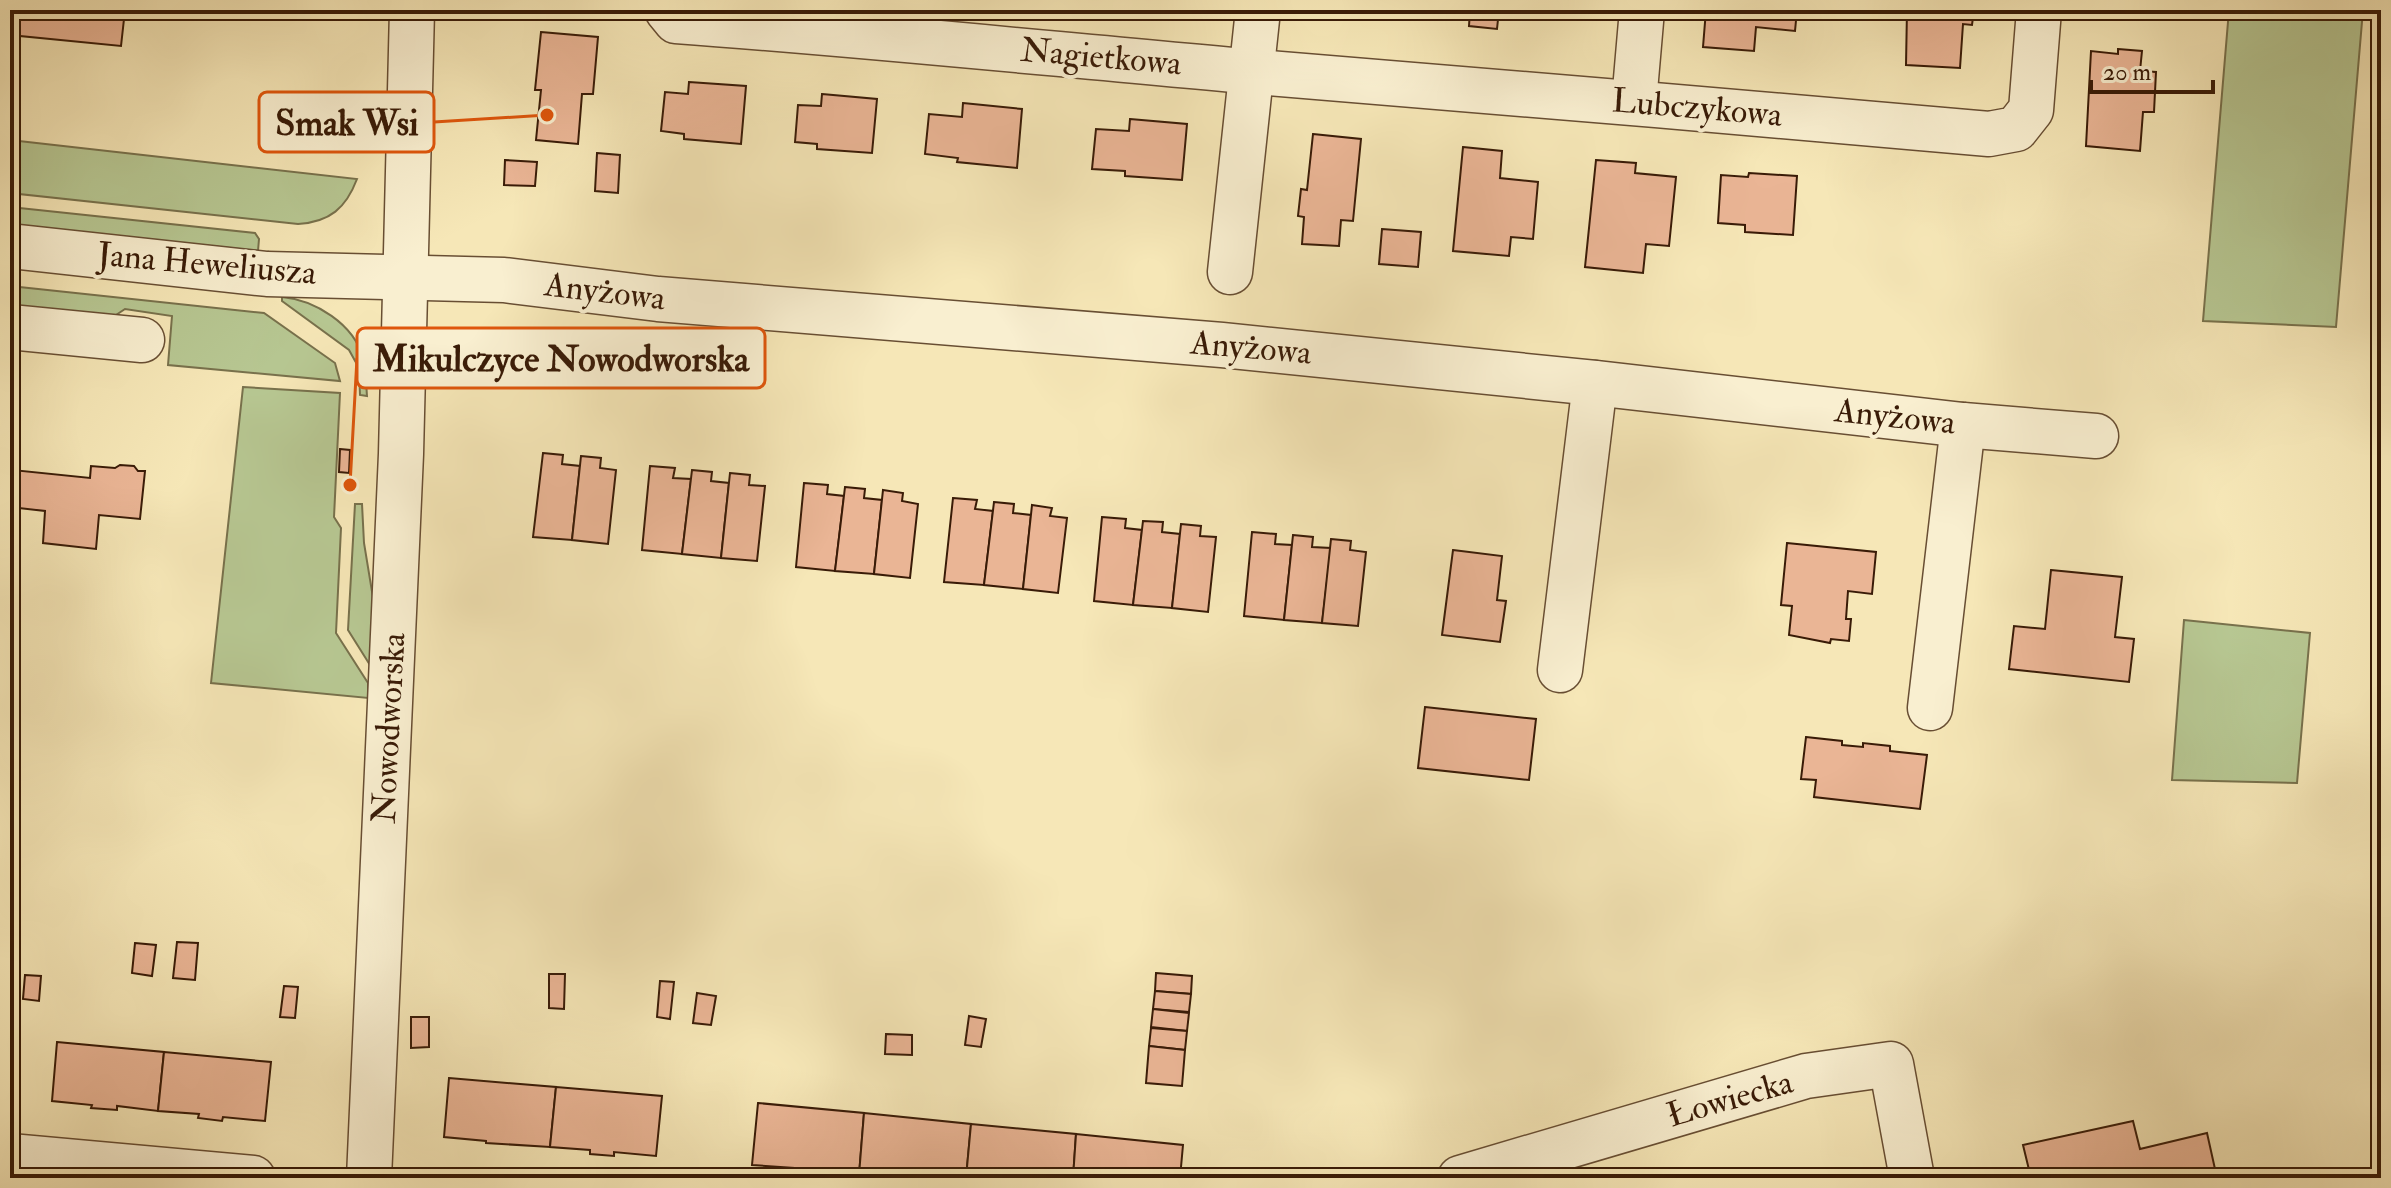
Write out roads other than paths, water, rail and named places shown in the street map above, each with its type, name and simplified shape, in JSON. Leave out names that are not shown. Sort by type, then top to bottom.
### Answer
[{"type":"street","name":"Nowodworska","points":[[369,1178],[392,664],[412,10]]},
{"type":"street","name":"Nagietkowa","points":[[667,10],[676,21],[874,23],[1253,71]]},
{"type":"street","points":[[1230,272],[1258,10]]},
{"type":"street","points":[[1634,102],[1642,10]]},
{"type":"street","name":"Lubczykowa","points":[[1253,71],[1989,134],[2016,129],[2031,110],[2039,10]]},
{"type":"street","name":"Jana Heweliusza","points":[[10,246],[267,274],[404,278]]},
{"type":"street","name":"Anyżowa","points":[[404,278],[504,280],[658,299],[1207,343],[1963,425],[2096,436]]},
{"type":"street","points":[[10,327],[142,340]]},
{"type":"street","points":[[1560,670],[1595,383]]},
{"type":"street","points":[[1930,708],[1963,425]]},
{"type":"street","name":"Łowiecka","points":[[1465,1177],[1806,1076],[1891,1064],[1912,1178]]},
{"type":"street","points":[[10,1156],[253,1178]]},
{"type":"place","name":"Smak Wsi","points":[[547,115]]},
{"type":"place","name":"Mikulczyce Nowodworska","points":[[350,485]]}]
